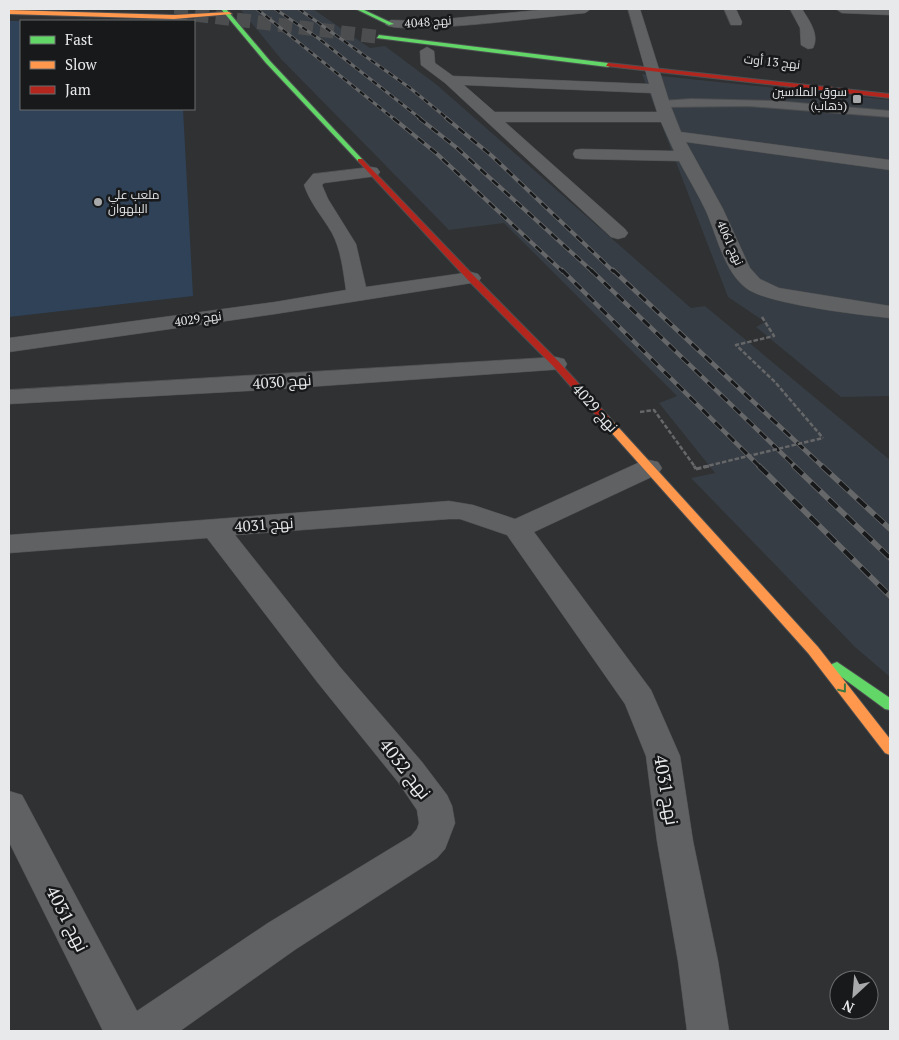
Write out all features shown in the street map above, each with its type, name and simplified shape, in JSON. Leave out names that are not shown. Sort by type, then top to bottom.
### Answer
[{"type":"street","points":[[143,9],[174,12]]},
{"type":"street","points":[[358,9],[383,31],[658,89]]},
{"type":"street","points":[[454,9],[466,19]]},
{"type":"street","name":"نهج 4048","points":[[383,31],[466,19],[580,9]]},
{"type":"street","name":"نهج 4061","points":[[634,9],[643,31],[658,89],[675,136],[719,220],[742,270],[750,281],[760,288],[779,294],[890,312]]},
{"type":"street","points":[[730,9],[736,22]]},
{"type":"street","points":[[796,9],[807,28],[808,45]]},
{"type":"street","points":[[842,9],[890,11]]},
{"type":"street","points":[[9,12],[88,12],[189,18],[226,11]]},
{"type":"street","name":"نهج 4029","points":[[226,11],[268,62],[471,278],[556,364],[813,650]]},
{"type":"street","points":[[427,51],[428,65],[450,80],[492,117],[618,233]]},
{"type":"street","points":[[450,80],[658,89]]},
{"type":"street","name":"نهج 13 أوت","points":[[658,89],[890,88]]},
{"type":"street","points":[[492,117],[658,89]]},
{"type":"street","name":"نهج 13 أوت","points":[[658,89],[890,96]]},
{"type":"street","points":[[675,136],[890,165]]},
{"type":"street","points":[[581,154],[684,156]]},
{"type":"street","points":[[353,295],[356,291],[352,264],[344,238],[322,205],[313,185],[319,178],[372,172]]},
{"type":"street","name":"نهج 4029","points":[[9,345],[275,308],[471,278]]},
{"type":"street","name":"نهج 4030","points":[[9,397],[556,364]]},
{"type":"street","points":[[517,529],[649,468]]},
{"type":"street","name":"نهج 4031","points":[[9,544],[449,510],[464,511],[517,529],[639,699],[663,756],[675,841],[698,961],[708,1031]]},
{"type":"street","name":"نهج 4032","points":[[145,1031],[220,976],[356,887],[424,847],[432,838],[437,822],[434,806],[410,772],[329,675],[215,529]]},
{"type":"street","points":[[813,650],[890,705]]},
{"type":"street","points":[[813,650],[890,749]]},
{"type":"street","name":"نهج 4031","points":[[9,806],[125,1031]]},
{"type":"lane","points":[[658,89],[702,101],[890,114]]},
{"type":"path","points":[[637,412],[654,410],[696,469],[823,438],[775,382],[736,345],[774,336],[750,296],[750,293],[760,288]]},
{"type":"shaded area","points":[[240,9],[313,9],[370,48],[385,46],[437,85],[691,308],[705,306],[890,460],[890,677],[855,647],[691,478],[715,473],[659,403],[677,396],[504,223],[449,230],[281,59]]},
{"type":"shaded area","name":"ملعب علي البلهوان","points":[[9,21],[20,21],[20,110],[183,110],[193,296],[9,317]]},
{"type":"shaded area","points":[[642,74],[890,100],[890,396],[841,397],[756,327],[765,322],[728,297]]},
{"type":"tunnel","points":[[174,12],[379,37]]},
{"type":"railway","points":[[257,9],[394,119]]},
{"type":"railway","points":[[275,9],[318,38],[421,119]]},
{"type":"railway","points":[[299,9],[410,88],[448,119]]},
{"type":"railway","points":[[393,118],[436,153],[563,272]]},
{"type":"railway","points":[[419,118],[457,148],[593,272]]},
{"type":"railway","points":[[446,118],[492,156],[614,272]]},
{"type":"railway","points":[[562,270],[760,467]]},
{"type":"railway","points":[[591,270],[796,467]]},
{"type":"railway","points":[[613,270],[823,467]]},
{"type":"railway","points":[[759,466],[890,596]]},
{"type":"railway","points":[[794,466],[890,558]]},
{"type":"railway","points":[[822,466],[890,529]]},
{"type":"traffic: fast","points":[[223,9],[268,62],[360,160]]},
{"type":"traffic: fast","points":[[358,9],[391,24]]},
{"type":"traffic: fast","points":[[379,37],[608,65]]},
{"type":"traffic: fast","points":[[837,667],[890,705]]},
{"type":"traffic: slow","points":[[9,12],[174,17],[229,14]]},
{"type":"traffic: slow","points":[[605,419],[813,650],[890,749]]},
{"type":"traffic: jam","points":[[608,65],[890,96]]},
{"type":"traffic: jam","points":[[360,160],[471,278],[556,364],[605,419]]},
{"type":"place","name":"سوق الملاسين (ذهاب)","points":[[857,99]]},
{"type":"place","name":"ملعب علي البلهوان","points":[[98,202]]}]
